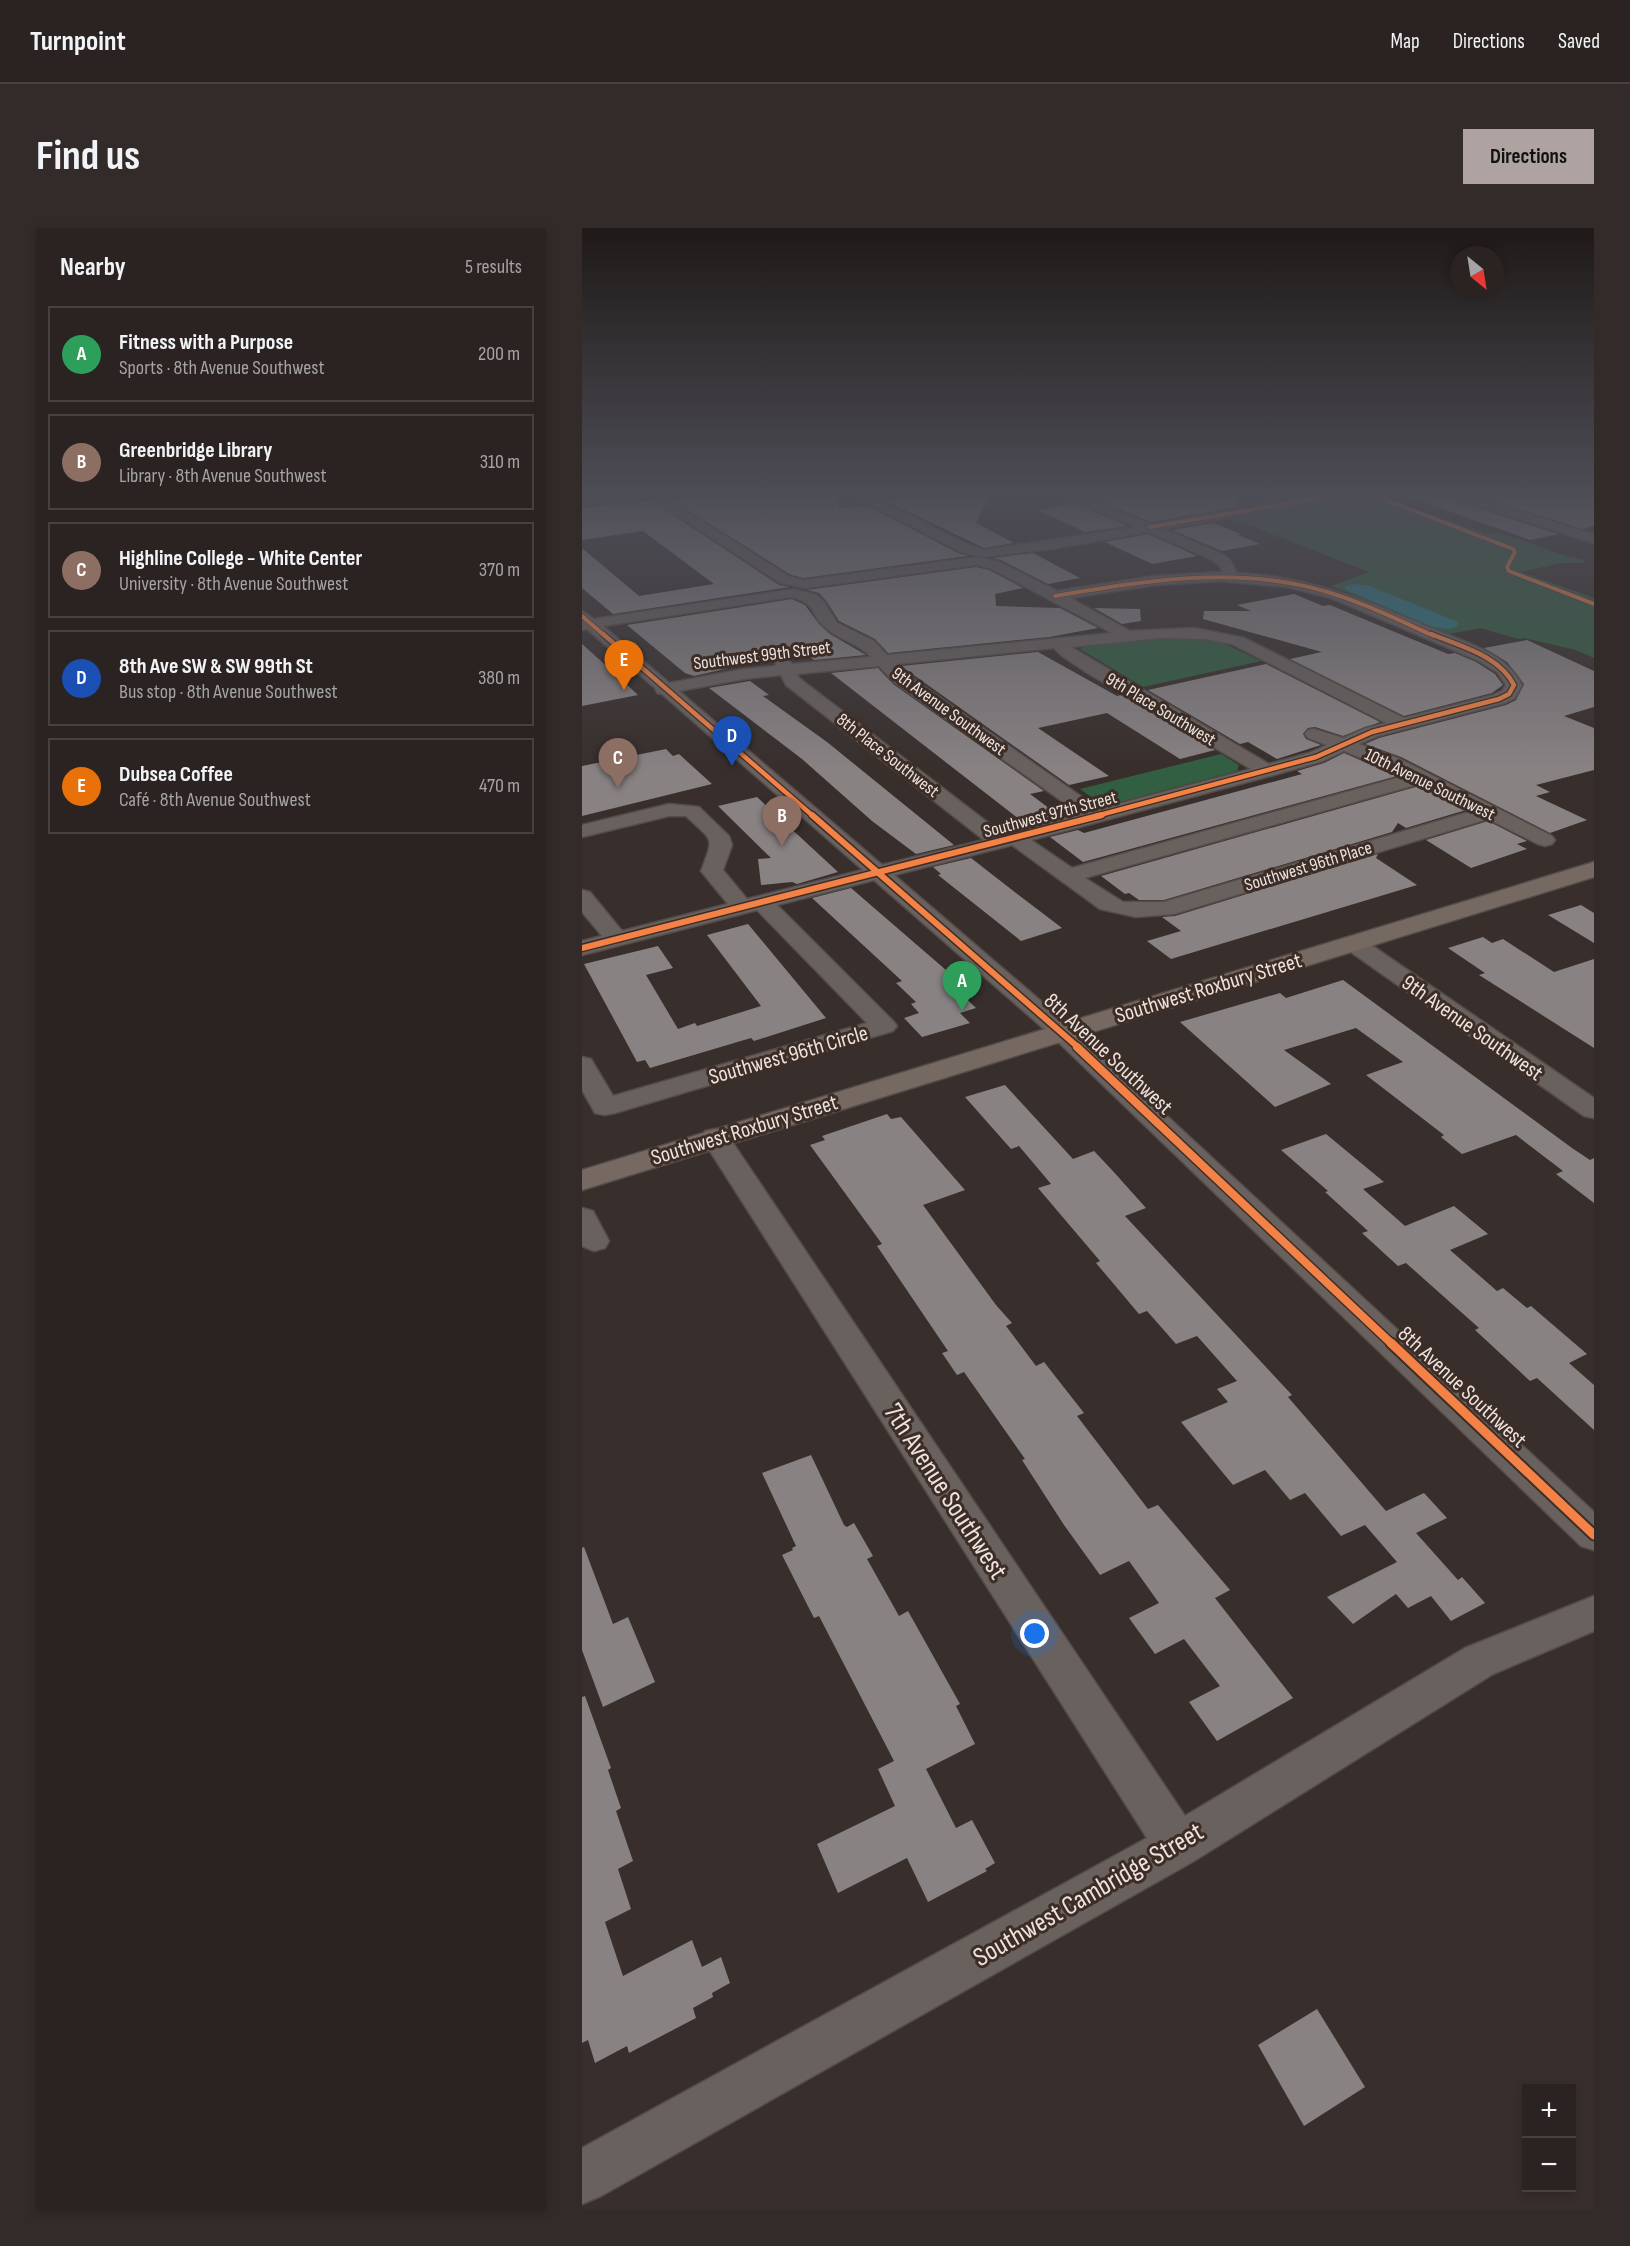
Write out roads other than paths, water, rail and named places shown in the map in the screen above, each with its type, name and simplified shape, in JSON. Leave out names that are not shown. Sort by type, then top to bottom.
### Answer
[{"type":"main road","name":"Southwest Roxbury Street","points":[[582,1180],[715,1137],[1594,869]]},
{"type":"street","name":"9th Avenue Southwest","points":[[795,586],[804,592],[832,626],[868,644],[900,678],[1097,817]]},
{"type":"street","points":[[585,621],[804,592],[828,586]]},
{"type":"street","points":[[1037,586],[1106,622],[1127,636]]},
{"type":"street","points":[[1055,596],[1110,586]]},
{"type":"street","name":"Southwest 97th Street","points":[[582,948],[878,874],[1267,771],[1316,757],[1372,732],[1499,699],[1509,694],[1514,685],[1511,675],[1499,665],[1344,598],[1306,586]]},
{"type":"street","name":"8th Avenue Southwest","points":[[585,621],[1061,1031],[1594,1535]]},
{"type":"street","name":"Southwest 99th Street","points":[[663,689],[784,666],[882,660],[1127,636],[1191,633],[1225,637],[1308,682],[1402,724]]},
{"type":"street","name":"9th Place Southwest","points":[[1058,643],[1068,653],[1095,670],[1267,771]]},
{"type":"street","name":"8th Place Southwest","points":[[784,666],[792,681],[1008,840],[1068,876],[1108,904],[1126,910]]},
{"type":"street","points":[[1077,674],[1095,670]]},
{"type":"street","points":[[926,696],[952,693]]},
{"type":"street","name":"10th Avenue Southwest","points":[[1314,734],[1377,756],[1545,840]]},
{"type":"street","points":[[1023,764],[1050,758]]},
{"type":"street","points":[[1068,876],[1421,777]]},
{"type":"street","points":[[589,833],[643,822],[675,809],[692,811],[719,836],[722,844],[712,871],[753,905]]},
{"type":"street","name":"Southwest 96th Place","points":[[1126,910],[1166,909],[1490,812]]},
{"type":"street","points":[[582,897],[616,939]]},
{"type":"street","name":"Southwest 96th Circle","points":[[582,1065],[605,1107],[884,1026],[753,905]]},
{"type":"street","name":"9th Avenue Southwest","points":[[1353,943],[1594,1110]]},
{"type":"street","name":"7th Avenue Southwest","points":[[715,1137],[1178,1845]]},
{"type":"street","name":"Southwest Cambridge Street","points":[[582,2177],[1178,1845],[1479,1660],[1594,1613]]},
{"type":"water","points":[[1346,586],[1371,586],[1458,622],[1457,627],[1449,629],[1433,627],[1344,589]]},
{"type":"place","name":"Dubsea Coffee","points":[[624,690]]},
{"type":"place","name":"8th Ave SW & SW 99th St","points":[[732,766]]},
{"type":"place","name":"Highline College - White Center","points":[[618,788]]},
{"type":"place","name":"Greenbridge Library","points":[[782,846]]},
{"type":"place","name":"Fitness with a Purpose","points":[[962,1011]]}]
